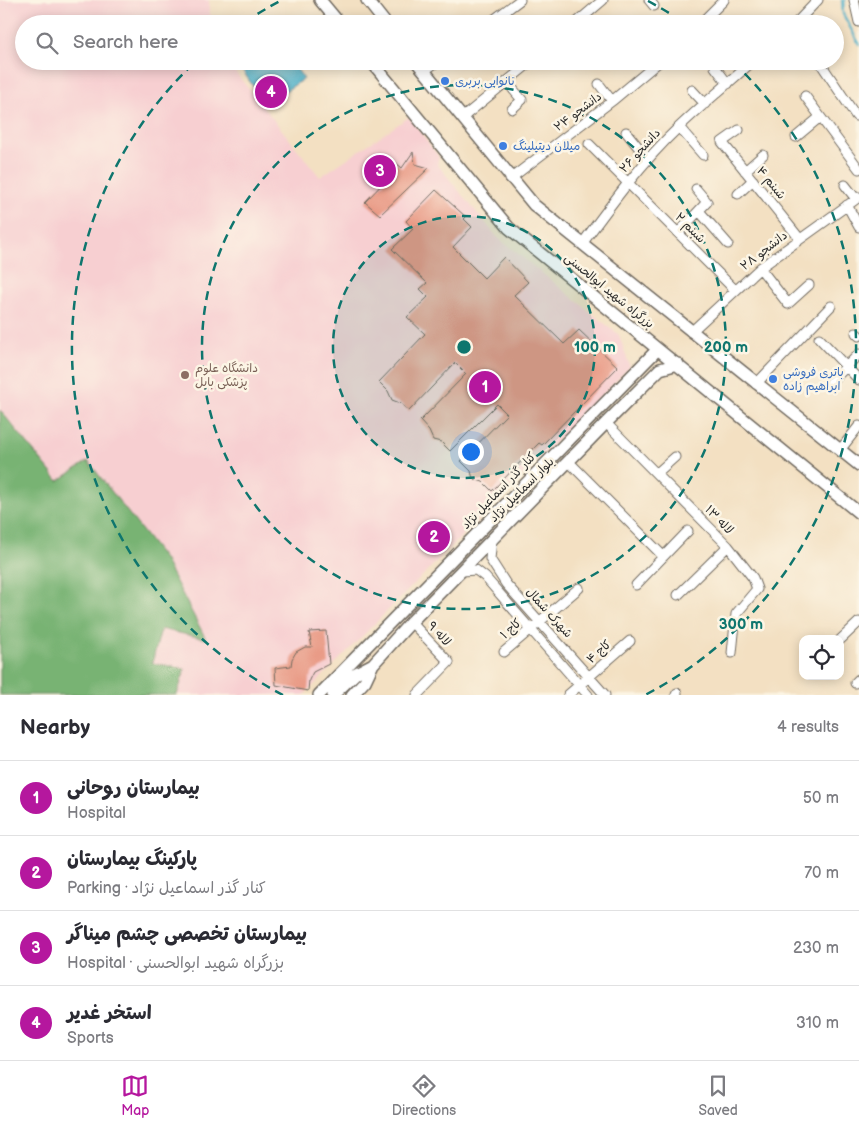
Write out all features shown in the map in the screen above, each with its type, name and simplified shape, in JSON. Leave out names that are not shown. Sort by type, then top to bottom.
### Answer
[{"type":"main road","points":[[320,0],[332,15]]},
{"type":"main road","points":[[369,1],[379,15]]},
{"type":"main road","name":"بزرگراه شهید ابوالحسنی","points":[[378,70],[504,222],[859,512]]},
{"type":"main road","name":"بزرگراه شهید ابوالحسنی","points":[[424,71],[510,179],[534,205],[859,465]]},
{"type":"main road","points":[[638,332],[660,354],[660,369],[678,364]]},
{"type":"main road","name":"کنار گذر اسماعیل نژاد","points":[[319,695],[657,350]]},
{"type":"main road","name":"بلوار اسماعیل نژاد","points":[[352,695],[365,681],[373,664],[411,622],[660,369]]},
{"type":"main road","name":"بلوار اسماعیل نژاد","points":[[333,695],[356,673],[373,664]]},
{"type":"street","points":[[500,15],[520,0]]},
{"type":"street","points":[[586,15],[603,0]]},
{"type":"street","points":[[709,15],[724,0]]},
{"type":"street","points":[[804,15],[818,0]]},
{"type":"street","points":[[854,0],[859,22]]},
{"type":"street","points":[[462,118],[521,70]]},
{"type":"street","name":"دانشجو ۲۴","points":[[510,179],[612,101],[649,70]]},
{"type":"street","points":[[717,70],[728,84]]},
{"type":"street","name":"دانشجو ۲۶","points":[[582,244],[648,159],[679,127],[743,70]]},
{"type":"street","points":[[826,70],[856,116]]},
{"type":"street","points":[[507,82],[522,100],[512,109]]},
{"type":"street","points":[[599,84],[612,101]]},
{"type":"street","points":[[692,90],[705,104]]},
{"type":"street","points":[[805,96],[859,169]]},
{"type":"street","points":[[796,138],[820,117]]},
{"type":"street","points":[[679,127],[704,155]]},
{"type":"street","name":"شبنم ۴","points":[[739,130],[722,142],[800,239]]},
{"type":"street","points":[[626,132],[648,159]]},
{"type":"street","name":"شبنم ۲","points":[[589,144],[735,290]]},
{"type":"street","points":[[745,171],[763,155]]},
{"type":"street","points":[[738,194],[753,180]]},
{"type":"street","points":[[845,184],[858,198]]},
{"type":"street","points":[[678,234],[706,202],[696,189]]},
{"type":"street","name":"دانشجو ۲۸","points":[[691,332],[760,268],[858,198]]},
{"type":"street","points":[[847,205],[859,227]]},
{"type":"street","points":[[698,211],[728,244]]},
{"type":"street","points":[[760,268],[788,304],[809,285]]},
{"type":"street","points":[[756,384],[831,306]]},
{"type":"street","points":[[819,338],[859,380]]},
{"type":"street","points":[[829,384],[859,354]]},
{"type":"street","name":"لاله ۱۳","points":[[606,422],[728,546],[753,578],[757,589],[744,608],[736,614],[732,653]]},
{"type":"street","points":[[840,450],[859,426]]},
{"type":"street","points":[[657,473],[675,456]]},
{"type":"street","points":[[569,462],[663,556]]},
{"type":"street","points":[[636,585],[688,531]]},
{"type":"street","name":"شهرک شمال","points":[[492,540],[490,559],[535,624],[584,681],[605,695]]},
{"type":"street","points":[[678,594],[728,546]]},
{"type":"street","name":"شهرک شمال","points":[[462,571],[476,570],[535,624],[584,681],[588,695]]},
{"type":"street","points":[[498,590],[506,584]]},
{"type":"street","name":"کاج ۱","points":[[504,652],[579,588]]},
{"type":"street","name":"لاله ۹","points":[[411,622],[449,662],[416,695]]},
{"type":"street","points":[[844,636],[859,622]]},
{"type":"street","name":"کاج ۴","points":[[568,695],[630,641]]},
{"type":"shaded area","name":"دانشگاه علوم پزشکی بابل","points":[[0,0],[209,0],[211,15],[15,15],[15,70],[233,70],[320,177],[409,117],[439,157],[437,164],[497,237],[619,335],[630,367],[304,695],[0,695]]},
{"type":"green space","points":[[0,410],[58,481],[88,461],[164,559],[206,639],[161,629],[152,663],[185,669],[177,695],[0,695]]},
{"type":"water","points":[[242,70],[298,70],[304,79],[265,104]]},
{"type":"building","points":[[413,152],[415,164],[429,168],[380,215],[365,202],[391,175],[387,171],[395,162],[402,168]]},
{"type":"building","points":[[436,190],[466,217],[464,219],[472,227],[453,247],[484,278],[504,257],[528,282],[514,295],[564,344],[579,330],[618,367],[542,445],[539,443],[492,491],[483,482],[473,479],[471,471],[461,461],[507,414],[497,404],[450,451],[441,442],[433,440],[429,431],[420,421],[466,374],[455,363],[409,411],[400,403],[392,400],[388,391],[379,382],[425,334],[407,317],[428,297],[420,289],[427,283],[392,249],[413,229],[406,221]]},
{"type":"building","points":[[326,631],[329,664],[313,672],[309,680],[308,691],[276,685],[275,668],[291,666],[296,652],[305,647],[312,647],[309,632]]},
{"type":"waterway","points":[[842,0],[844,15]]},
{"type":"waterway","points":[[843,7],[845,0]]},
{"type":"waterway","points":[[844,16],[859,44]]},
{"type":"place","name":"نانوایی بربری","points":[[445,81]]},
{"type":"place","name":"استخر غدیر","points":[[271,92]]},
{"type":"place","name":"میلان دیتیلینگ","points":[[503,146]]},
{"type":"place","name":"بیمارستان تخصصی چشم میناگر","points":[[380,171]]},
{"type":"place","name":"دانشگاه علوم پزشکی بابل","points":[[185,375]]},
{"type":"place","name":"باتری فروشی ابراهیم زاده","points":[[773,379]]},
{"type":"place","name":"بیمارستان روحانی","points":[[485,387]]},
{"type":"place","name":"پارکینگ بیمارستان","points":[[434,537]]}]
